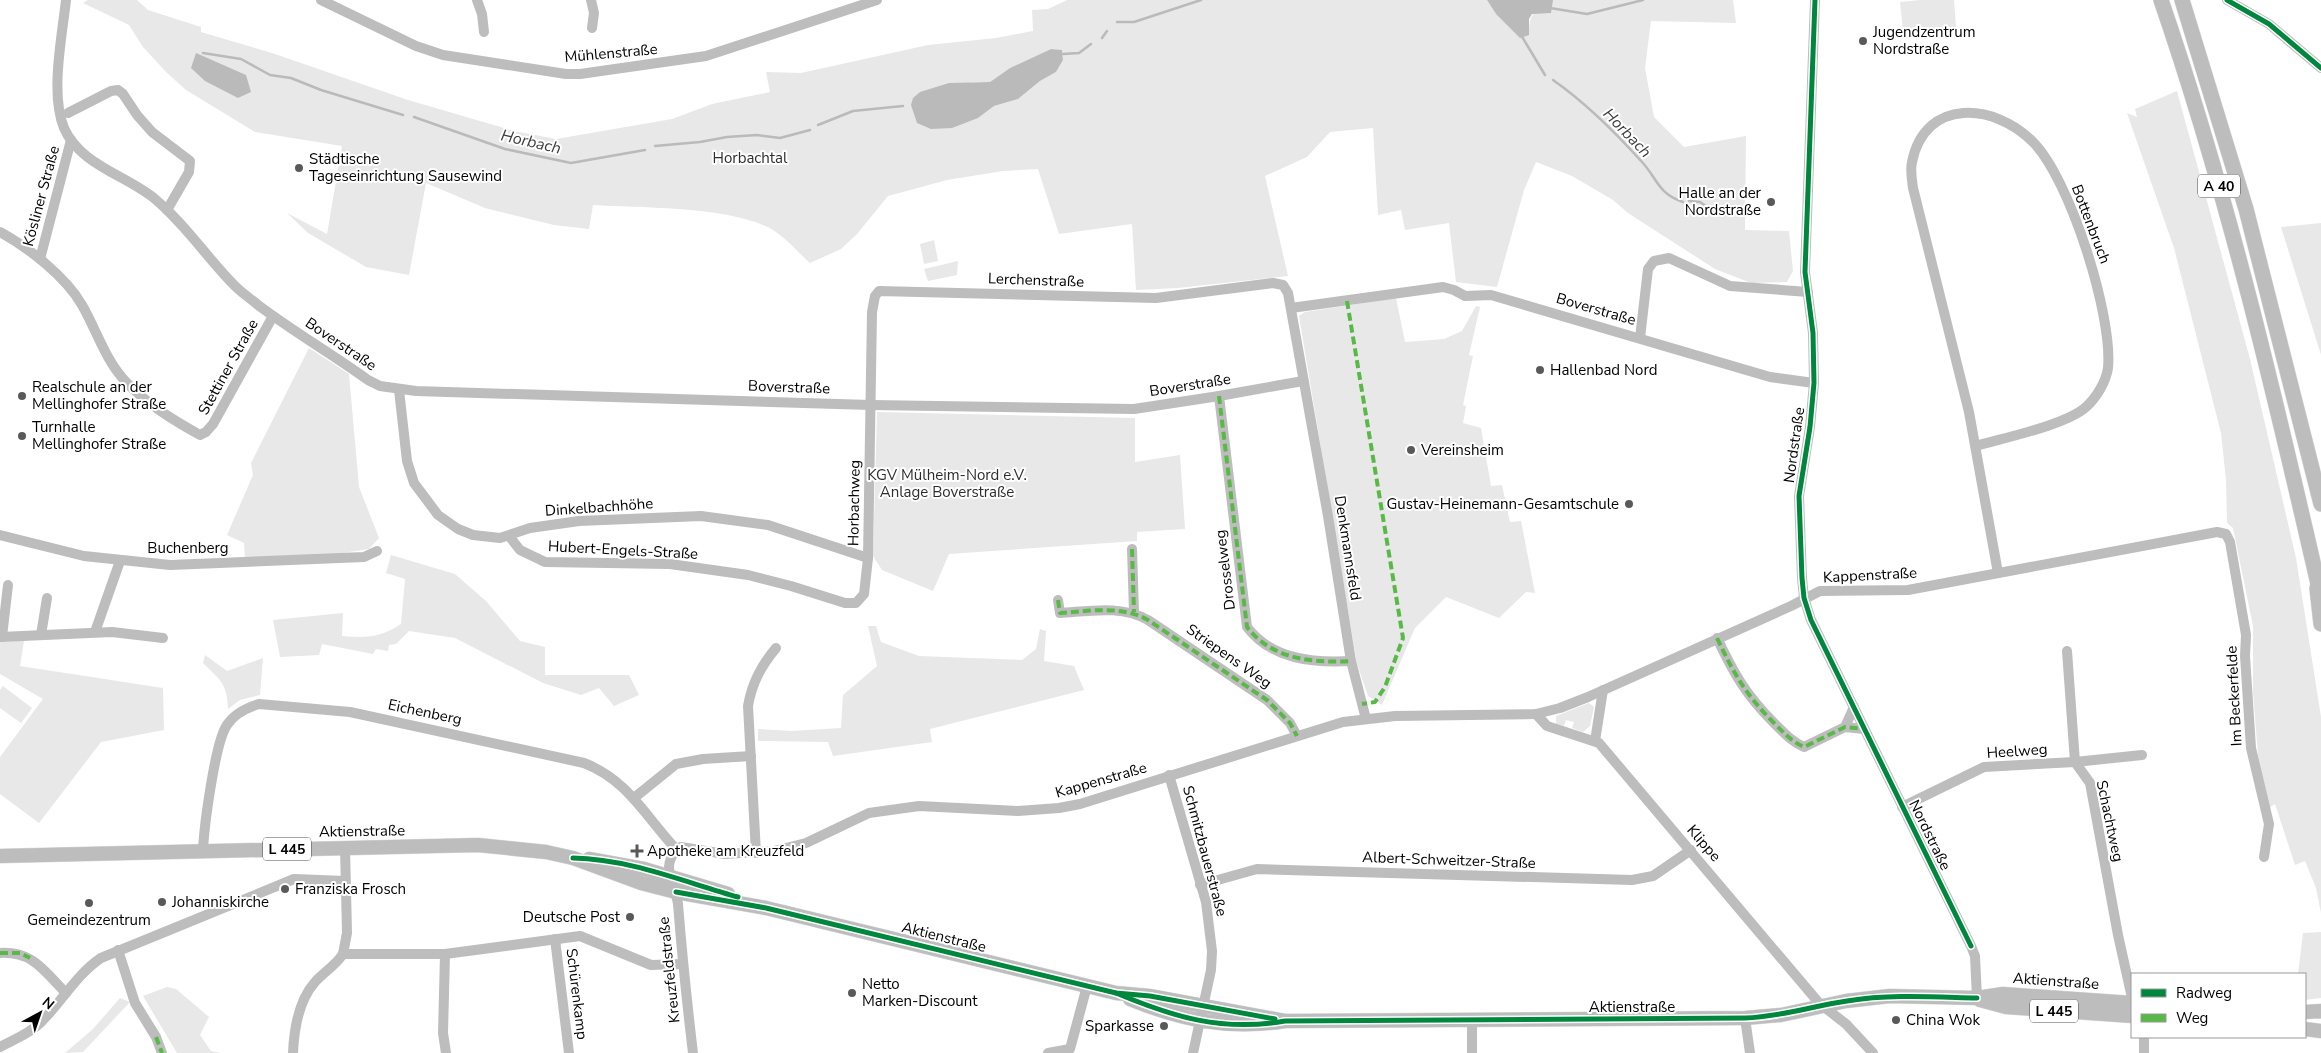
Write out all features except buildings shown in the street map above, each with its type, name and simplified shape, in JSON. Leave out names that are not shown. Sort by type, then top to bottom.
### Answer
[{"type":"highway","name":"A 40","points":[[2161,0],[2215,168],[2269,374],[2321,597]]},
{"type":"highway","name":"A 40","points":[[2182,0],[2246,209],[2321,504]]},
{"type":"highway","points":[[2316,576],[2321,624]]},
{"type":"main road","name":"Aktienstraße","points":[[0,856],[203,850],[497,845],[573,858],[602,860],[673,884],[1116,993],[1285,1021]]},
{"type":"main road","name":"Aktienstraße","points":[[1116,993],[1144,1005],[1199,1020],[1256,1026],[1285,1021],[1745,1018],[1781,1016],[1846,1001],[1890,996],[1977,998],[2003,994],[2131,1002]]},
{"type":"main road","name":"Aktienstraße","points":[[1977,998],[2006,1007],[2131,1016]]},
{"type":"main road","points":[[2306,1012],[2321,1010]]},
{"type":"main road","points":[[2306,1029],[2321,1031]]},
{"type":"street","name":"Boverstraße","points":[[66,0],[57,98],[60,118],[71,140],[85,155],[144,190],[167,210],[235,287],[273,316],[368,380],[380,386],[399,390],[871,405],[1134,409],[1303,381]]},
{"type":"street","name":"Mühlenstraße","points":[[321,0],[416,46],[444,55],[566,74],[580,74],[706,56],[877,0]]},
{"type":"street","points":[[477,0],[482,14],[484,32]]},
{"type":"street","points":[[591,0],[594,13],[592,28]]},
{"type":"street","name":"Nordstraße","points":[[1815,0],[1806,228],[1806,272],[1813,333],[1814,384],[1800,496],[1804,598],[1812,620],[1864,729],[1972,946],[1977,998]]},
{"type":"street","points":[[2227,0],[2269,24],[2321,68]]},
{"type":"street","points":[[68,113],[111,91],[118,90],[123,94],[137,115],[152,132],[190,161],[189,172],[167,210]]},
{"type":"street","name":"Bottenbruch","points":[[1976,446],[2051,424],[2085,408],[2100,391],[2108,369],[2105,326],[2093,270],[2071,205],[2051,167],[2034,142],[2013,126],[1988,114],[1959,112],[1940,121],[1921,136],[1911,164],[1913,188],[1976,446],[1998,574]]},
{"type":"street","name":"Kösliner Straße","points":[[40,259],[71,140]]},
{"type":"street","name":"Stettiner Straße","points":[[0,232],[40,259],[78,298],[103,349],[126,382],[161,412],[200,435],[206,432],[213,424],[273,316]]},
{"type":"street","name":"Boverstraße","points":[[1640,338],[1648,269],[1654,261],[1662,258],[1670,258],[1690,266],[1730,286],[1808,292]]},
{"type":"street","name":"Lerchenstraße","points":[[871,405],[872,312],[875,296],[884,290],[1156,298],[1273,283],[1283,285],[1288,293],[1290,308]]},
{"type":"street","name":"Boverstraße","points":[[1290,308],[1443,287],[1454,290],[1464,296],[1491,295],[1770,377],[1814,384]]},
{"type":"street","points":[[1290,308],[1303,381]]},
{"type":"street","name":"Denkmannsfeld","points":[[1303,381],[1328,516],[1351,661],[1366,719]]},
{"type":"street","name":"Dinkelbachhöhe","points":[[399,390],[409,468],[418,490],[443,520],[458,529],[489,538],[509,536],[530,528],[579,520],[701,516],[768,525],[868,558]]},
{"type":"street","name":"Drosselweg","points":[[1219,396],[1247,627],[1274,649],[1291,657],[1320,663],[1351,661]]},
{"type":"street","name":"Horbachweg","points":[[860,600],[864,594],[868,558],[871,405]]},
{"type":"street","name":"Kappenstraße","points":[[676,850],[681,847],[725,854],[756,854],[802,845],[869,813],[926,805],[1010,811],[1048,809],[1080,804],[1334,724],[1395,716],[1536,714],[1560,708],[1603,690],[1820,591],[1908,590],[2218,532],[2226,534]]},
{"type":"street","name":"Im Beckerfelde","points":[[2226,534],[2230,542],[2246,635],[2245,656],[2250,748],[2269,824],[2264,857]]},
{"type":"street","name":"Buchenberg","points":[[0,535],[84,556],[170,565],[364,557],[377,550]]},
{"type":"street","name":"Hubert-Engels-Straße","points":[[509,536],[520,550],[544,562],[670,564],[748,575],[849,604],[860,600]]},
{"type":"street","points":[[1132,549],[1134,612]]},
{"type":"street","points":[[94,632],[120,561]]},
{"type":"street","points":[[8,585],[1,637],[94,632],[163,638]]},
{"type":"street","points":[[41,635],[47,598]]},
{"type":"street","name":"Striepens Weg","points":[[1058,600],[1060,613],[1123,610],[1134,612],[1166,631],[1260,695],[1290,722],[1297,736]]},
{"type":"street","points":[[1717,638],[1734,676],[1754,703],[1793,742],[1804,747],[1845,726],[1864,729]]},
{"type":"street","points":[[756,854],[748,706],[750,693],[764,663],[776,648]]},
{"type":"street","points":[[2067,652],[2075,762]]},
{"type":"street","points":[[1536,714],[1548,726],[1595,740],[1603,690]]},
{"type":"street","name":"Eichenberg","points":[[203,850],[221,735],[233,717],[248,707],[258,704],[350,712],[575,760],[608,774],[622,784],[654,827],[676,850]]},
{"type":"street","points":[[1845,726],[1854,707]]},
{"type":"street","name":"Klippe","points":[[1595,740],[1691,850],[1822,1006],[1846,1024],[1873,1053]]},
{"type":"street","name":"Heelweg","points":[[1902,807],[1984,767],[2075,762],[2142,755]]},
{"type":"street","points":[[634,798],[676,764],[703,759],[751,756]]},
{"type":"street","name":"Schachtweg","points":[[2075,762],[2090,783],[2118,935],[2131,994]]},
{"type":"street","name":"Schmitzbauerstraße","points":[[1170,775],[1209,917],[1212,951],[1211,970],[1193,1053]]},
{"type":"street","points":[[293,1053],[294,1035],[304,1001],[314,983],[336,964],[343,954],[347,933],[345,847]]},
{"type":"street","points":[[673,884],[669,865],[676,850]]},
{"type":"street","name":"Albert-Schweitzer-Straße","points":[[1200,885],[1257,869],[1632,880],[1653,876],[1691,850]]},
{"type":"street","points":[[0,1047],[29,1032],[42,1021],[88,968],[100,958],[294,879],[345,881]]},
{"type":"street","name":"Kreuzfeldstraße","points":[[673,884],[693,1053]]},
{"type":"street","points":[[343,954],[445,954],[555,939],[584,937],[651,965],[682,964]]},
{"type":"street","name":"Schürenkamp","points":[[555,939],[569,1053]]},
{"type":"street","points":[[118,950],[135,1003],[156,1037],[162,1053]]},
{"type":"street","points":[[0,954],[20,954],[30,958],[66,993]]},
{"type":"street","points":[[445,954],[443,1033],[446,1053]]},
{"type":"street","points":[[1048,1053],[1070,1049],[1087,986]]},
{"type":"street","points":[[1745,1018],[1750,1053]]},
{"type":"street","points":[[1472,1020],[1472,1053]]},
{"type":"street","points":[[2144,1038],[2144,1051]]},
{"type":"street","points":[[2144,1051],[2151,1038]]},
{"type":"green space","name":"Horbachtal","points":[[88,0],[137,0],[148,10],[201,27],[201,32],[272,53],[408,100],[514,131],[556,139],[672,119],[712,104],[770,92],[766,72],[801,73],[928,45],[996,38],[1033,31],[1032,10],[1048,9],[1067,0],[1487,0],[1496,14],[1529,35],[1529,26],[1535,12],[1553,0],[1733,0],[1736,23],[1651,21],[1645,68],[1654,117],[1684,147],[1746,136],[1745,230],[1789,231],[1793,271],[1787,282],[1751,283],[1715,269],[1628,213],[1613,200],[1572,176],[1536,162],[1524,190],[1497,287],[1456,282],[1449,223],[1405,230],[1401,210],[1378,215],[1373,128],[1330,132],[1307,157],[1265,176],[1288,276],[1178,288],[1136,290],[1132,224],[1059,234],[1038,169],[1003,171],[947,180],[888,196],[857,234],[841,249],[810,263],[773,230],[756,222],[735,216],[686,210],[593,205],[589,229],[554,225],[485,208],[426,183],[409,275],[366,267],[308,233],[287,213],[327,234],[342,146],[255,132],[186,90],[143,47],[129,25],[83,3]],"holes":[[[1051,49],[1062,50],[1063,60],[1056,72],[1040,81],[1018,99],[994,106],[978,118],[971,82],[990,82],[1010,68]]]},
{"type":"green space","points":[[1954,0],[1956,27],[1903,31],[1900,2]]},
{"type":"green space","points":[[2177,91],[2250,359],[2296,558],[2321,717],[2321,913],[2316,888],[2305,861],[2295,865],[2275,804],[2269,808],[2258,755],[2253,692],[2253,626],[2233,528],[2227,523],[2226,480],[2221,433],[2174,248],[2127,113],[2137,117],[2135,109]]},
{"type":"green space","points":[[2321,223],[2321,355],[2281,227]]},
{"type":"green space","points":[[934,240],[938,261],[924,264],[920,244]]},
{"type":"green space","points":[[958,261],[957,275],[928,281],[924,269]]},
{"type":"green space","points":[[1396,298],[1405,342],[1444,339],[1462,331],[1476,306],[1480,307],[1469,355],[1473,356],[1463,405],[1466,406],[1463,423],[1481,428],[1491,486],[1502,485],[1510,522],[1521,521],[1535,593],[1526,592],[1499,618],[1446,597],[1415,628],[1382,705],[1368,696],[1357,664],[1299,316],[1305,312]]},
{"type":"green space","points":[[309,348],[349,374],[359,487],[379,538],[369,549],[329,555],[245,559],[244,543],[227,535],[253,475],[251,463]]},
{"type":"green space","name":"KGV Mülheim-Nord e.V. Anlage Boverstraße","points":[[877,412],[1135,418],[1135,462],[1180,455],[1185,529],[1137,532],[1137,541],[949,554],[933,591],[882,570],[873,556]]},
{"type":"green space","points":[[391,555],[455,574],[486,601],[520,641],[545,647],[545,675],[629,675],[639,695],[614,706],[599,688],[581,695],[543,683],[455,638],[409,631],[396,644],[389,645],[388,651],[376,649],[373,654],[322,644],[319,655],[280,657],[273,620],[343,613],[342,636],[358,637],[373,636],[401,624],[405,579],[386,573]]},
{"type":"green space","points":[[868,626],[876,626],[881,642],[919,656],[1022,660],[1036,649],[1040,629],[1046,631],[1044,661],[1074,666],[1084,690],[930,729],[932,742],[833,756],[828,742],[758,741],[758,729],[791,731],[841,728],[843,695],[877,666]]},
{"type":"green space","points":[[0,641],[24,641],[20,666],[163,688],[164,730],[101,742],[39,823],[0,794],[0,757],[43,699],[0,674]]},
{"type":"green space","points":[[205,655],[227,671],[263,658],[260,695],[240,700],[228,709],[226,693],[222,683],[203,663]]},
{"type":"green space","points":[[3,686],[32,708],[21,723],[0,708],[0,690]]},
{"type":"green space","points":[[1589,703],[1594,707],[1590,726],[1583,732],[1572,728],[1574,722],[1566,720],[1564,726],[1556,724],[1556,716]]},
{"type":"green space","points":[[2321,932],[2321,998],[2306,1000],[2306,973],[2298,973],[2303,933]]},
{"type":"green space","points":[[167,987],[176,989],[209,1017],[200,1035],[211,1051],[221,1053],[177,1053],[143,996]]},
{"type":"green space","points":[[120,998],[130,1002],[83,1052],[65,1053],[93,1029]]},
{"type":"shaded area","points":[[1487,0],[1553,0],[1551,13],[1532,14],[1529,19],[1529,35],[1520,38],[1496,14]]},
{"type":"shaded area","points":[[1051,49],[1062,50],[1063,60],[1056,72],[1040,81],[1018,99],[994,106],[978,118],[952,128],[931,129],[917,123],[911,105],[913,98],[920,92],[949,83],[990,82],[1010,68]]},
{"type":"shaded area","points":[[196,53],[246,75],[251,92],[238,98],[205,81],[191,68]]},
{"type":"waterway","name":"Horbach","points":[[1117,22],[1134,22],[1201,0]]},
{"type":"waterway","name":"Horbach","points":[[1550,8],[1587,14],[1643,0]]},
{"type":"waterway","name":"Horbach","points":[[1102,38],[1107,31]]},
{"type":"waterway","name":"Horbach","points":[[1521,35],[1545,75]]},
{"type":"waterway","name":"Horbach","points":[[1063,54],[1079,53],[1091,44]]},
{"type":"waterway","name":"Horbach","points":[[203,53],[241,59],[270,75],[291,78],[321,90],[403,115]]},
{"type":"waterway","name":"Horbach","points":[[1553,80],[1589,108],[1611,129],[1642,162],[1668,195],[1683,202]]},
{"type":"waterway","name":"Horbach","points":[[818,125],[853,111],[903,106]]},
{"type":"waterway","name":"Horbach","points":[[414,117],[505,149],[571,163],[645,150]]},
{"type":"waterway","name":"Horbach","points":[[655,146],[757,135],[780,138],[810,130]]},
{"type":"waterway","name":"Horbach","points":[[1689,201],[1700,202],[1713,211]]},
{"type":"tram line","points":[[0,858],[345,849],[478,847],[519,849],[580,863],[675,890],[901,941],[1086,988],[1181,1016],[1219,1022],[1746,1021],[1782,1018],[1890,1000],[2131,1013]]},
{"type":"tram line","points":[[589,859],[643,871],[705,890]]},
{"type":"tram line","points":[[1814,1004],[1866,995],[1918,993],[2131,1005]]},
{"type":"tram line","points":[[1137,996],[1201,1008],[1278,1018]]},
{"type":"tram line","points":[[2306,1017],[2321,1018]]},
{"type":"marked path","points":[[1347,301],[1403,638],[1385,687],[1375,702],[1362,704]]},
{"type":"marked path","points":[[1219,396],[1247,627],[1257,638],[1281,653],[1308,660],[1351,661]]},
{"type":"marked path","points":[[1132,549],[1134,612]]},
{"type":"marked path","points":[[1058,600],[1060,613],[1105,610],[1127,612],[1148,620],[1267,700],[1290,723],[1297,736]]},
{"type":"marked path","points":[[1717,638],[1729,663],[1748,693],[1764,713],[1795,742],[1804,747],[1845,727],[1864,729]]},
{"type":"marked path","points":[[0,953],[20,953],[30,958]]},
{"type":"marked path","points":[[156,1037],[162,1053]]},
{"type":"cycle path","points":[[1815,0],[1805,272],[1813,333],[1814,383],[1810,427],[1799,496],[1804,598],[1811,620],[1971,946]]},
{"type":"cycle path","points":[[2227,0],[2269,24],[2321,68]]},
{"type":"cycle path","points":[[573,858],[615,862],[657,872],[738,897]]},
{"type":"cycle path","points":[[676,892],[766,908],[1116,993],[1150,996],[1275,1019]]},
{"type":"cycle path","points":[[1116,993],[1178,1015],[1198,1020],[1240,1025],[1285,1021],[1745,1018],[1784,1014],[1834,1003],[1879,997],[1977,998]]},
{"type":"place","name":"Jugendzentrum Nordstraße","points":[[1863,41]]},
{"type":"place","name":"Städtische Tageseinrichtung Sausewind","points":[[299,168]]},
{"type":"place","name":"Halle an der Nordstraße","points":[[1771,202]]},
{"type":"place","name":"Hallenbad Nord","points":[[1540,370]]},
{"type":"place","name":"Realschule an der Mellinghofer Straße","points":[[22,396]]},
{"type":"place","name":"Turnhalle Mellinghofer Straße","points":[[22,436]]},
{"type":"place","name":"Vereinsheim","points":[[1411,450]]},
{"type":"place","name":"Gustav-Heinemann-Gesamtschule","points":[[1629,504]]},
{"type":"place","name":"Apotheke am Kreuzfeld","points":[[637,851]]},
{"type":"place","name":"Franziska Frosch","points":[[285,889]]},
{"type":"place","name":"Johanniskirche","points":[[162,902]]},
{"type":"place","name":"Gemeindezentrum","points":[[89,903]]},
{"type":"place","name":"Deutsche Post","points":[[630,917]]},
{"type":"place","name":"Netto Marken-Discount","points":[[852,993]]},
{"type":"place","name":"China Wok","points":[[1896,1020]]},
{"type":"place","name":"Sparkasse","points":[[1164,1026]]}]
